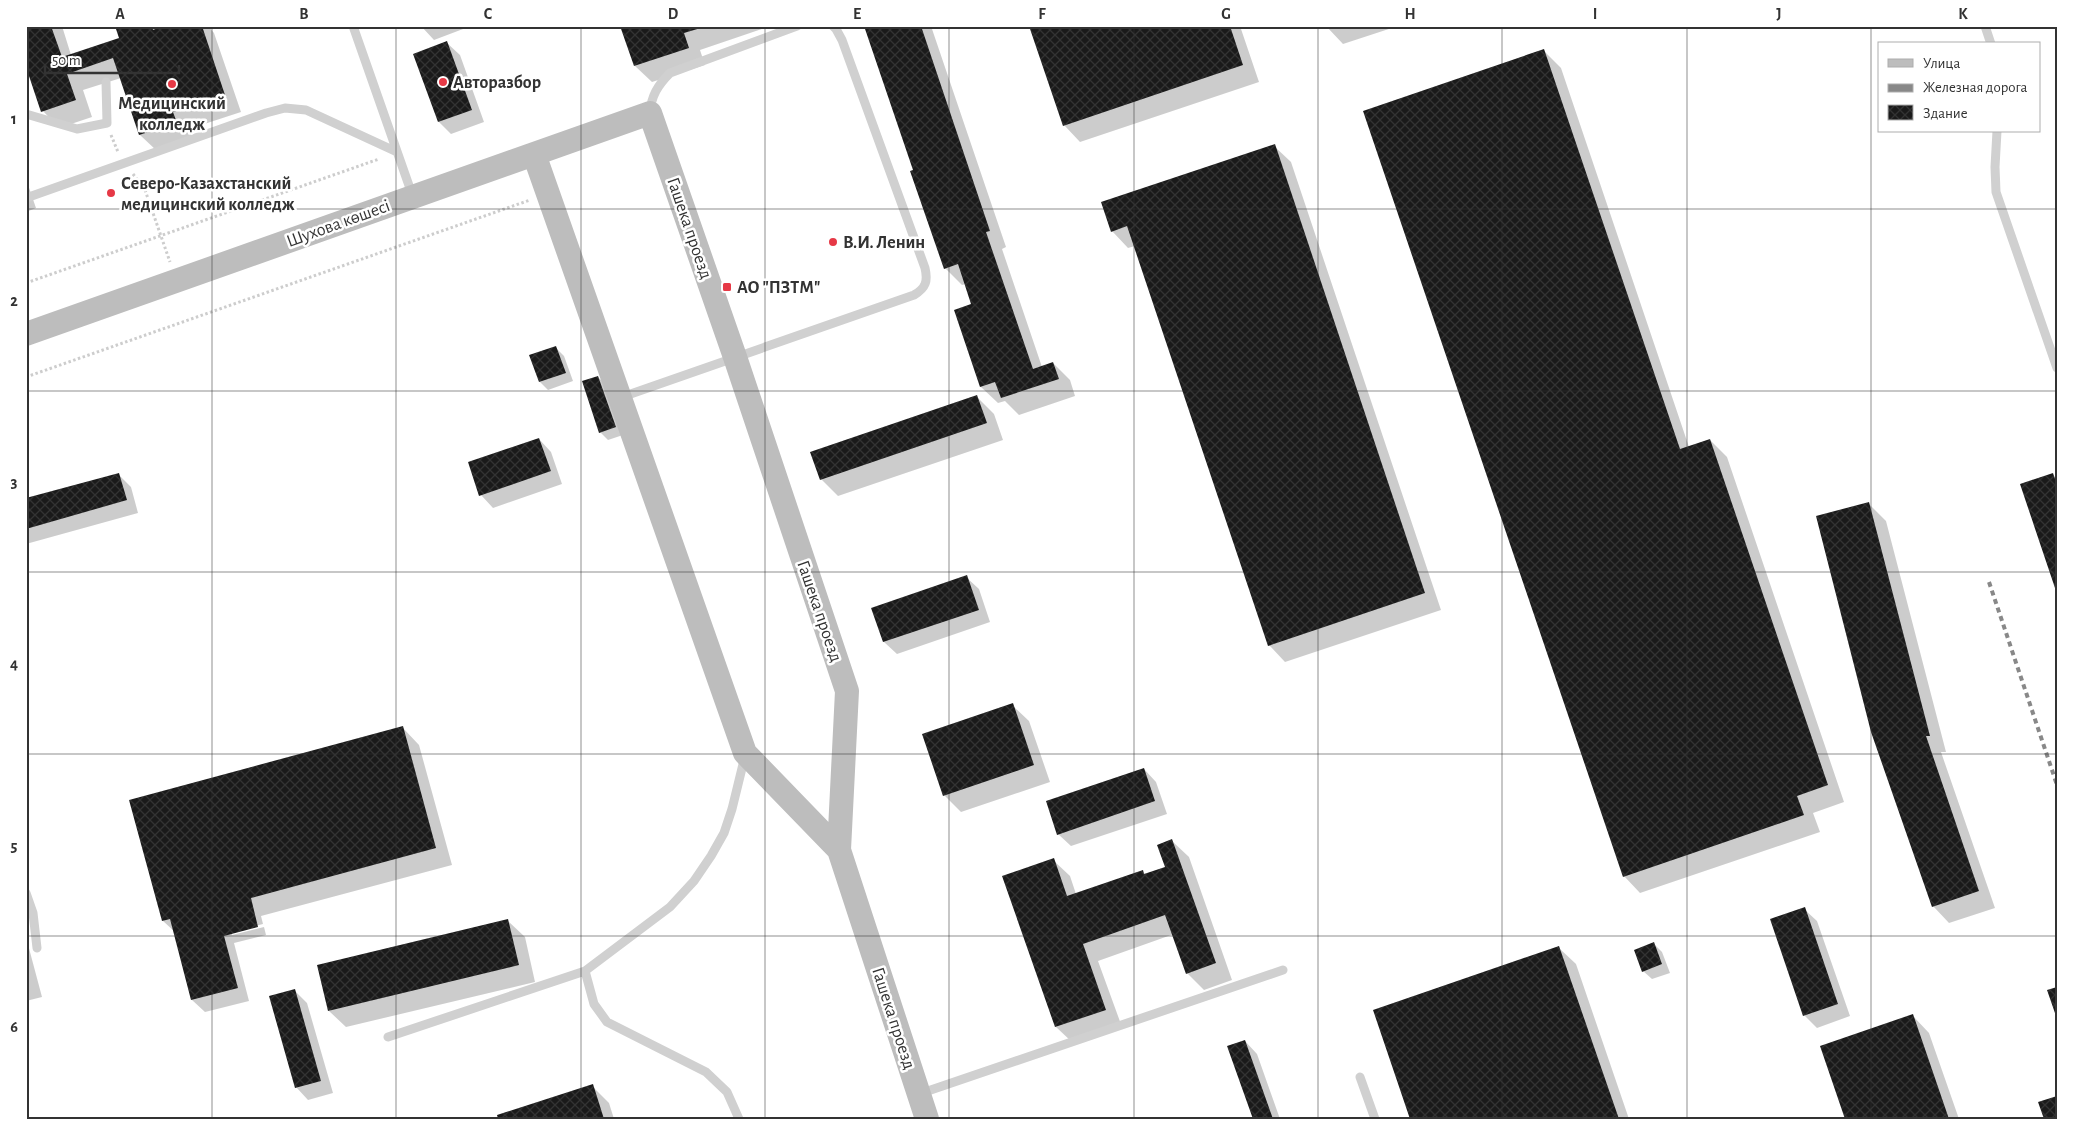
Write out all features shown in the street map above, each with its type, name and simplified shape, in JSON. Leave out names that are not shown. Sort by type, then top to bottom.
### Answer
[{"type":"street","name":"Шухова көшесі","points":[[26,334],[650,113]]},
{"type":"street","name":"Гашека проезд","points":[[650,113],[847,691],[839,850],[927,1119]]},
{"type":"street","points":[[534,154],[622,398],[745,753],[839,850]]},
{"type":"lane","points":[[353,26],[413,197]]},
{"type":"lane","points":[[650,113],[651,101],[655,90],[670,73],[797,26]]},
{"type":"lane","points":[[622,398],[914,295],[922,290],[926,284],[927,277],[922,259],[842,40],[833,26]]},
{"type":"lane","points":[[1986,26],[1990,42]]},
{"type":"lane","points":[[26,114],[77,129],[107,122],[106,82]]},
{"type":"lane","points":[[26,198],[266,113],[285,108],[306,110],[397,152]]},
{"type":"lane","points":[[1997,132],[1996,192],[2057,368]]},
{"type":"lane","points":[[388,1037],[527,992],[584,971],[670,907],[694,882],[724,833],[732,809],[745,753]]},
{"type":"lane","points":[[26,893],[33,913],[37,948]]},
{"type":"lane","points":[[919,1094],[1283,970]]},
{"type":"lane","points":[[584,971],[594,1004],[607,1022],[706,1072],[727,1092],[739,1119]]},
{"type":"lane","points":[[1360,1077],[1374,1119]]},
{"type":"path","points":[[107,122],[116,150],[145,190],[177,281]]},
{"type":"path","points":[[26,283],[397,152]]},
{"type":"path","points":[[26,377],[549,193]]},
{"type":"building","name":"Медицинский колледж","points":[[26,26],[51,26],[62,57],[119,38],[115,26],[152,26],[153,30],[163,26],[202,26],[225,95],[173,112],[177,123],[139,135],[113,58],[67,74],[76,100],[41,112],[26,67]]},
{"type":"building","points":[[620,26],[704,27],[684,33],[689,48],[634,66]]},
{"type":"building","points":[[864,26],[921,26],[990,231],[986,232],[1033,369],[1053,362],[1059,379],[1001,398],[995,382],[980,387],[954,310],[971,304],[958,264],[944,269],[910,171],[913,170]]},
{"type":"building","points":[[1029,26],[1230,26],[1243,65],[1063,126]]},
{"type":"building","name":"Авторазбор","points":[[447,41],[472,110],[438,122],[413,54]]},
{"type":"building","points":[[1544,49],[1680,449],[1710,439],[1828,785],[1797,796],[1804,815],[1623,877],[1363,111]]},
{"type":"building","points":[[1275,144],[1425,593],[1268,646],[1127,226],[1111,232],[1101,202]]},
{"type":"building","points":[[556,346],[566,373],[539,382],[529,355]]},
{"type":"building","points":[[598,376],[616,427],[599,433],[582,381]]},
{"type":"building","points":[[977,395],[987,423],[820,480],[810,452]]},
{"type":"building","points":[[539,438],[551,471],[479,496],[468,462]]},
{"type":"building","points":[[119,473],[127,500],[26,529],[26,498]]},
{"type":"building","points":[[2053,473],[2057,485],[2056,591],[2020,484]]},
{"type":"building","points":[[1869,502],[1930,736],[1926,736],[1979,891],[1932,907],[1871,732],[1816,516]]},
{"type":"building","points":[[967,575],[979,610],[883,642],[871,608]]},
{"type":"building","points":[[1013,703],[1034,765],[943,796],[922,734]]},
{"type":"building","points":[[403,726],[436,848],[251,898],[258,927],[224,936],[238,988],[191,1000],[170,919],[162,921],[129,800]]},
{"type":"building","points":[[1144,768],[1155,801],[1057,835],[1046,801]]},
{"type":"building","points":[[1172,839],[1216,963],[1186,974],[1165,915],[1083,944],[1106,1010],[1055,1027],[1002,876],[1054,858],[1067,896],[1143,870],[1144,874],[1165,867],[1157,845]]},
{"type":"building","points":[[1805,907],[1838,1004],[1803,1016],[1770,919]]},
{"type":"building","points":[[508,919],[519,965],[328,1011],[317,965]]},
{"type":"building","points":[[1654,942],[1662,964],[1642,972],[1634,950]]},
{"type":"building","points":[[1559,946],[1619,1119],[1410,1119],[1373,1010]]},
{"type":"building","points":[[2057,987],[2057,1016],[2056,1016],[2047,990]]},
{"type":"building","points":[[295,989],[321,1081],[295,1088],[269,996]]},
{"type":"building","points":[[1913,1014],[1949,1119],[1845,1119],[1820,1046]]},
{"type":"building","points":[[1245,1040],[1273,1119],[1253,1119],[1227,1046]]},
{"type":"building","points":[[593,1084],[604,1119],[498,1119],[497,1115]]},
{"type":"building","points":[[2057,1096],[2057,1119],[2044,1119],[2038,1102]]},
{"type":"railway","points":[[1989,582],[2057,785]]},
{"type":"place","name":"Авторазбор","points":[[443,82]]},
{"type":"place","name":"Медицинский колледж","points":[[172,84]]},
{"type":"place","name":"Северо-Казахстанский медицинский колледж","points":[[111,193]]},
{"type":"place","name":"В.И. Ленин","points":[[833,242]]},
{"type":"place","name":"АО \"ПЗТМ\"","points":[[727,287]]}]
